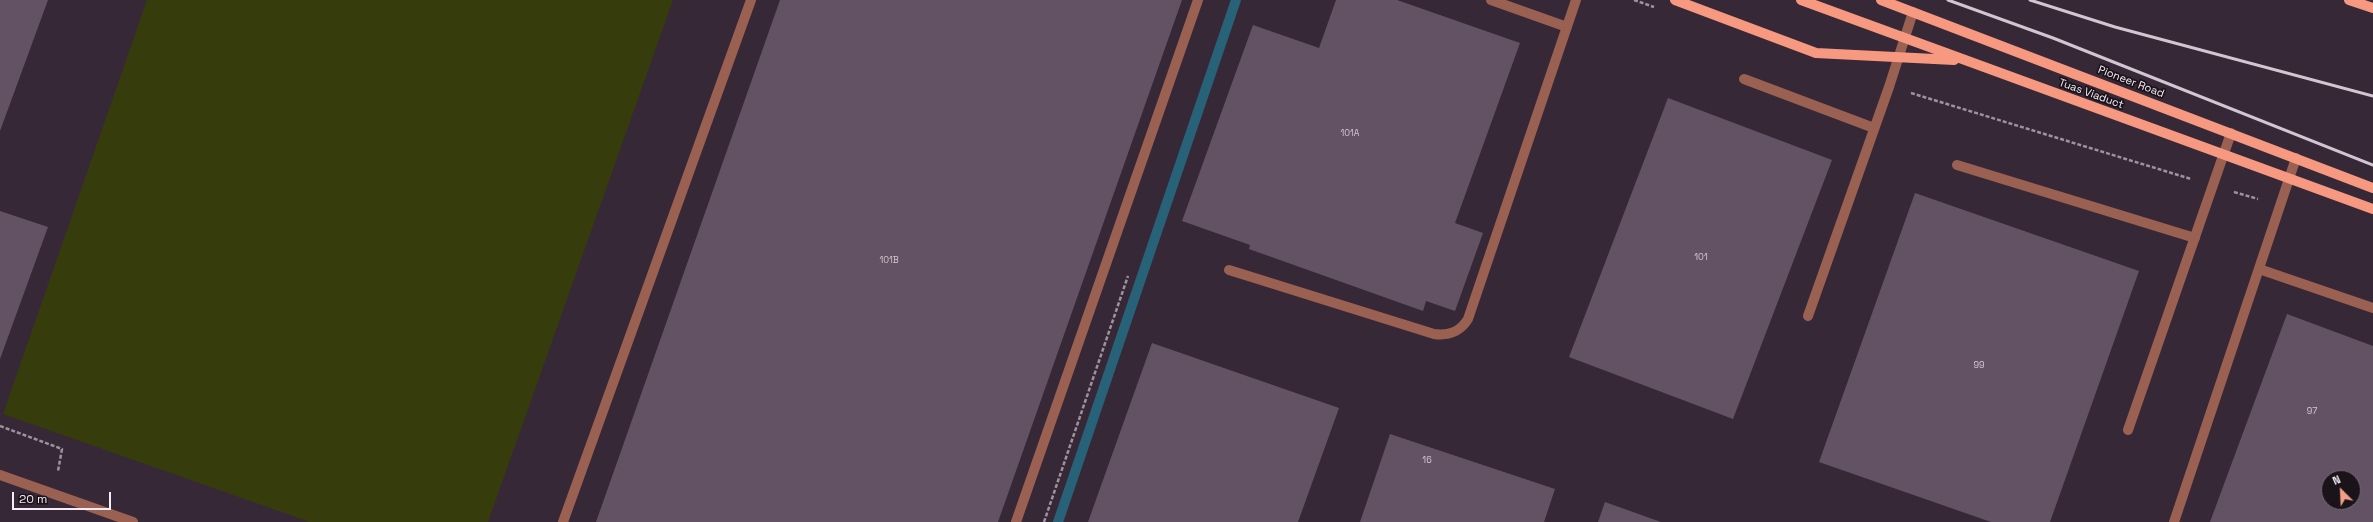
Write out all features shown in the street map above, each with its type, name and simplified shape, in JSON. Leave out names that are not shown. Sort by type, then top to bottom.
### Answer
[{"type":"main road","points":[[1675,0],[1816,53],[1964,60]]},
{"type":"main road","name":"Tuas Viaduct","points":[[1801,0],[2373,209]]},
{"type":"main road","name":"Pioneer Road","points":[[1881,0],[2373,188]]},
{"type":"main road","points":[[2349,0],[2373,8]]},
{"type":"street","points":[[563,522],[751,0]]},
{"type":"street","points":[[1016,522],[1198,0]]},
{"type":"street","points":[[1491,0],[1567,27]]},
{"type":"street","points":[[1230,270],[1434,334],[1446,336],[1463,328],[1471,311],[1576,0]]},
{"type":"street","points":[[1808,316],[1889,87],[1913,12]]},
{"type":"street","points":[[1744,79],[1874,128]]},
{"type":"street","points":[[2128,430],[2214,186],[2231,133]]},
{"type":"street","points":[[2174,522],[2296,158]]},
{"type":"street","points":[[1957,165],[2195,238]]},
{"type":"street","points":[[2259,269],[2373,308]]},
{"type":"street","points":[[0,475],[133,522]]},
{"type":"path","points":[[1634,0],[1656,8]]},
{"type":"path","points":[[1889,87],[2280,205]]},
{"type":"path","points":[[0,426],[62,449],[53,493]]},
{"type":"green space","points":[[147,0],[673,0],[488,522],[310,522],[3,414]]},
{"type":"building","points":[[0,0],[48,0],[0,131]]},
{"type":"building","points":[[780,0],[1182,0],[998,522],[596,522]]},
{"type":"building","points":[[1336,0],[1397,0],[1520,43],[1455,223],[1483,233],[1455,311],[1426,301],[1423,311],[1249,249],[1250,245],[1182,221],[1253,25],[1319,48]]},
{"type":"building","points":[[1668,98],[1832,160],[1733,419],[1569,357]]},
{"type":"building","points":[[1915,193],[2139,271],[2050,522],[1991,522],[1819,462]]},
{"type":"building","points":[[0,211],[48,227],[0,359]]},
{"type":"building","points":[[2287,314],[2373,346],[2373,522],[2210,522]]},
{"type":"building","points":[[1152,343],[1339,408],[1298,522],[1088,522]]},
{"type":"building","points":[[1390,434],[1555,489],[1544,522],[1360,522]]},
{"type":"building","points":[[1605,502],[1661,522],[1598,522]]},
{"type":"waterway","points":[[1058,522],[1236,0]]},
{"type":"railway","points":[[1948,0],[2053,38],[2373,165]]},
{"type":"railway","points":[[2030,0],[2115,27],[2373,96]]}]
